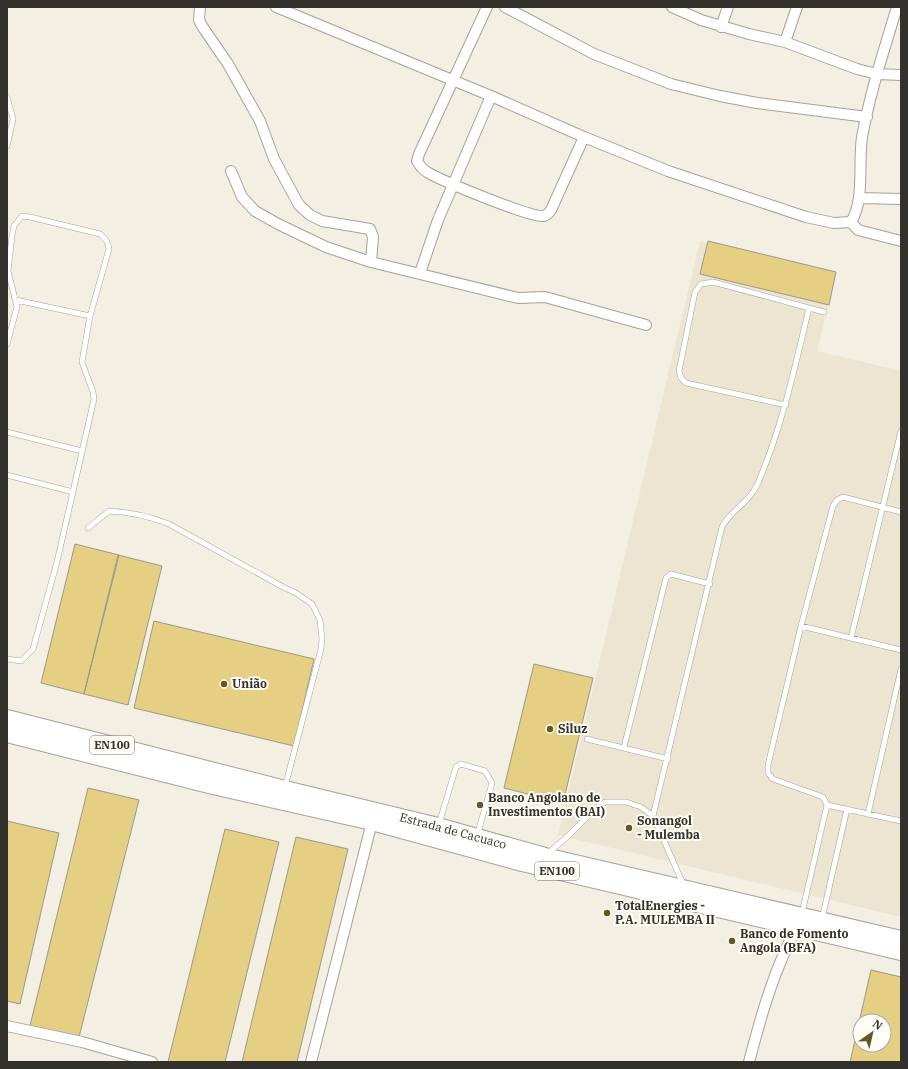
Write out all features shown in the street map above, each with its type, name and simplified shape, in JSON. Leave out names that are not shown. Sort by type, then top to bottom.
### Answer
[{"type":"main road","name":"Estrada de Cacuaco","points":[[7,718],[477,836],[545,856],[685,888],[901,952]]},
{"type":"main road","name":"Estrada de Cacuaco","points":[[7,734],[213,786],[372,822],[522,863],[799,921],[822,920],[901,939]]},
{"type":"street","points":[[200,7],[199,20],[228,64],[260,121],[274,159],[299,205],[310,215],[322,221],[370,229],[373,237],[371,262]]},
{"type":"street","points":[[276,7],[491,96],[584,138],[668,171],[806,217],[834,223],[851,222]]},
{"type":"street","points":[[487,7],[417,161],[426,172],[452,185],[519,210],[543,216],[548,214],[551,210],[584,138]]},
{"type":"street","points":[[505,7],[594,54],[671,84],[751,102],[867,117]]},
{"type":"street","points":[[672,7],[700,20],[721,27],[785,42],[841,64],[877,74],[901,75]]},
{"type":"street","points":[[721,27],[728,7]]},
{"type":"street","points":[[785,42],[797,7]]},
{"type":"street","points":[[851,222],[856,214],[859,198],[862,140],[877,74],[897,7]]},
{"type":"street","points":[[420,273],[452,185],[491,96]]},
{"type":"street","points":[[231,171],[242,197],[262,216],[313,242],[371,262],[518,298],[545,297],[646,325]]},
{"type":"street","points":[[859,198],[901,199]]},
{"type":"street","points":[[851,222],[858,230],[901,241]]},
{"type":"street","points":[[311,1062],[372,822]]},
{"type":"street","points":[[749,1062],[773,981],[788,942],[799,921]]},
{"type":"street","points":[[7,1026],[82,1042],[152,1062]]},
{"type":"lane","points":[[7,97],[13,119],[7,146]]},
{"type":"lane","points":[[7,344],[17,307],[8,272],[12,236],[14,226],[22,216],[100,234],[105,238],[109,249],[90,316],[82,362],[94,399],[57,562],[34,649],[22,661],[7,659]]},
{"type":"lane","points":[[786,405],[686,383],[681,378],[679,371],[695,292],[701,284],[713,282],[824,312]]},
{"type":"lane","points":[[16,300],[90,316]]},
{"type":"lane","points":[[653,816],[710,584],[722,527],[727,517],[744,504],[758,485],[786,405],[809,308]]},
{"type":"lane","points":[[851,638],[901,431]]},
{"type":"lane","points":[[7,432],[82,451]]},
{"type":"lane","points":[[7,475],[73,492]]},
{"type":"lane","points":[[799,921],[827,805],[823,797],[782,784],[773,779],[768,773],[768,765],[801,626],[833,506],[837,500],[843,498],[901,512]]},
{"type":"lane","points":[[88,528],[109,511],[133,513],[153,518],[169,524],[296,593],[312,604],[320,620],[321,649],[285,789]]},
{"type":"lane","points":[[624,747],[666,578],[671,574],[710,584]]},
{"type":"lane","points":[[801,626],[901,650]]},
{"type":"lane","points":[[868,814],[901,668]]},
{"type":"lane","points":[[587,739],[668,759]]},
{"type":"lane","points":[[438,826],[456,767],[462,764],[485,771],[492,783],[477,836]]},
{"type":"lane","points":[[545,856],[567,837],[595,809],[605,802],[626,802],[641,807],[653,816],[685,888]]},
{"type":"lane","points":[[827,805],[901,821]]},
{"type":"lane","points":[[822,920],[847,809]]},
{"type":"shaded area","points":[[700,241],[836,274],[817,351],[901,371],[901,917],[558,835]]},
{"type":"building","points":[[708,241],[836,272],[829,305],[700,274]]},
{"type":"building","points":[[75,544],[119,555],[84,694],[41,683]]},
{"type":"building","points":[[118,555],[162,566],[128,705],[84,694]]},
{"type":"building","name":"União","points":[[154,621],[314,659],[294,746],[134,708]]},
{"type":"building","name":"Siluz","points":[[534,664],[593,678],[563,803],[504,788]]},
{"type":"building","points":[[88,788],[139,800],[77,1045],[28,1034]]},
{"type":"building","points":[[7,821],[59,833],[20,1004],[7,1001]]},
{"type":"building","points":[[225,829],[279,842],[225,1062],[168,1062]]},
{"type":"building","points":[[296,837],[348,849],[297,1062],[242,1062]]},
{"type":"building","points":[[871,970],[901,977],[901,1062],[850,1062],[852,1053],[892,1053],[892,1013],[861,1013]]},
{"type":"place","name":"União","points":[[224,684]]},
{"type":"place","name":"Siluz","points":[[550,729]]},
{"type":"place","name":"Banco Angolano de Investimentos (BAI)","points":[[480,805]]},
{"type":"place","name":"Sonangol - Mulemba","points":[[629,828]]},
{"type":"place","name":"TotalEnergies - P.A. MULEMBA II","points":[[607,913]]},
{"type":"place","name":"Banco de Fomento Angola (BFA)","points":[[732,941]]}]
